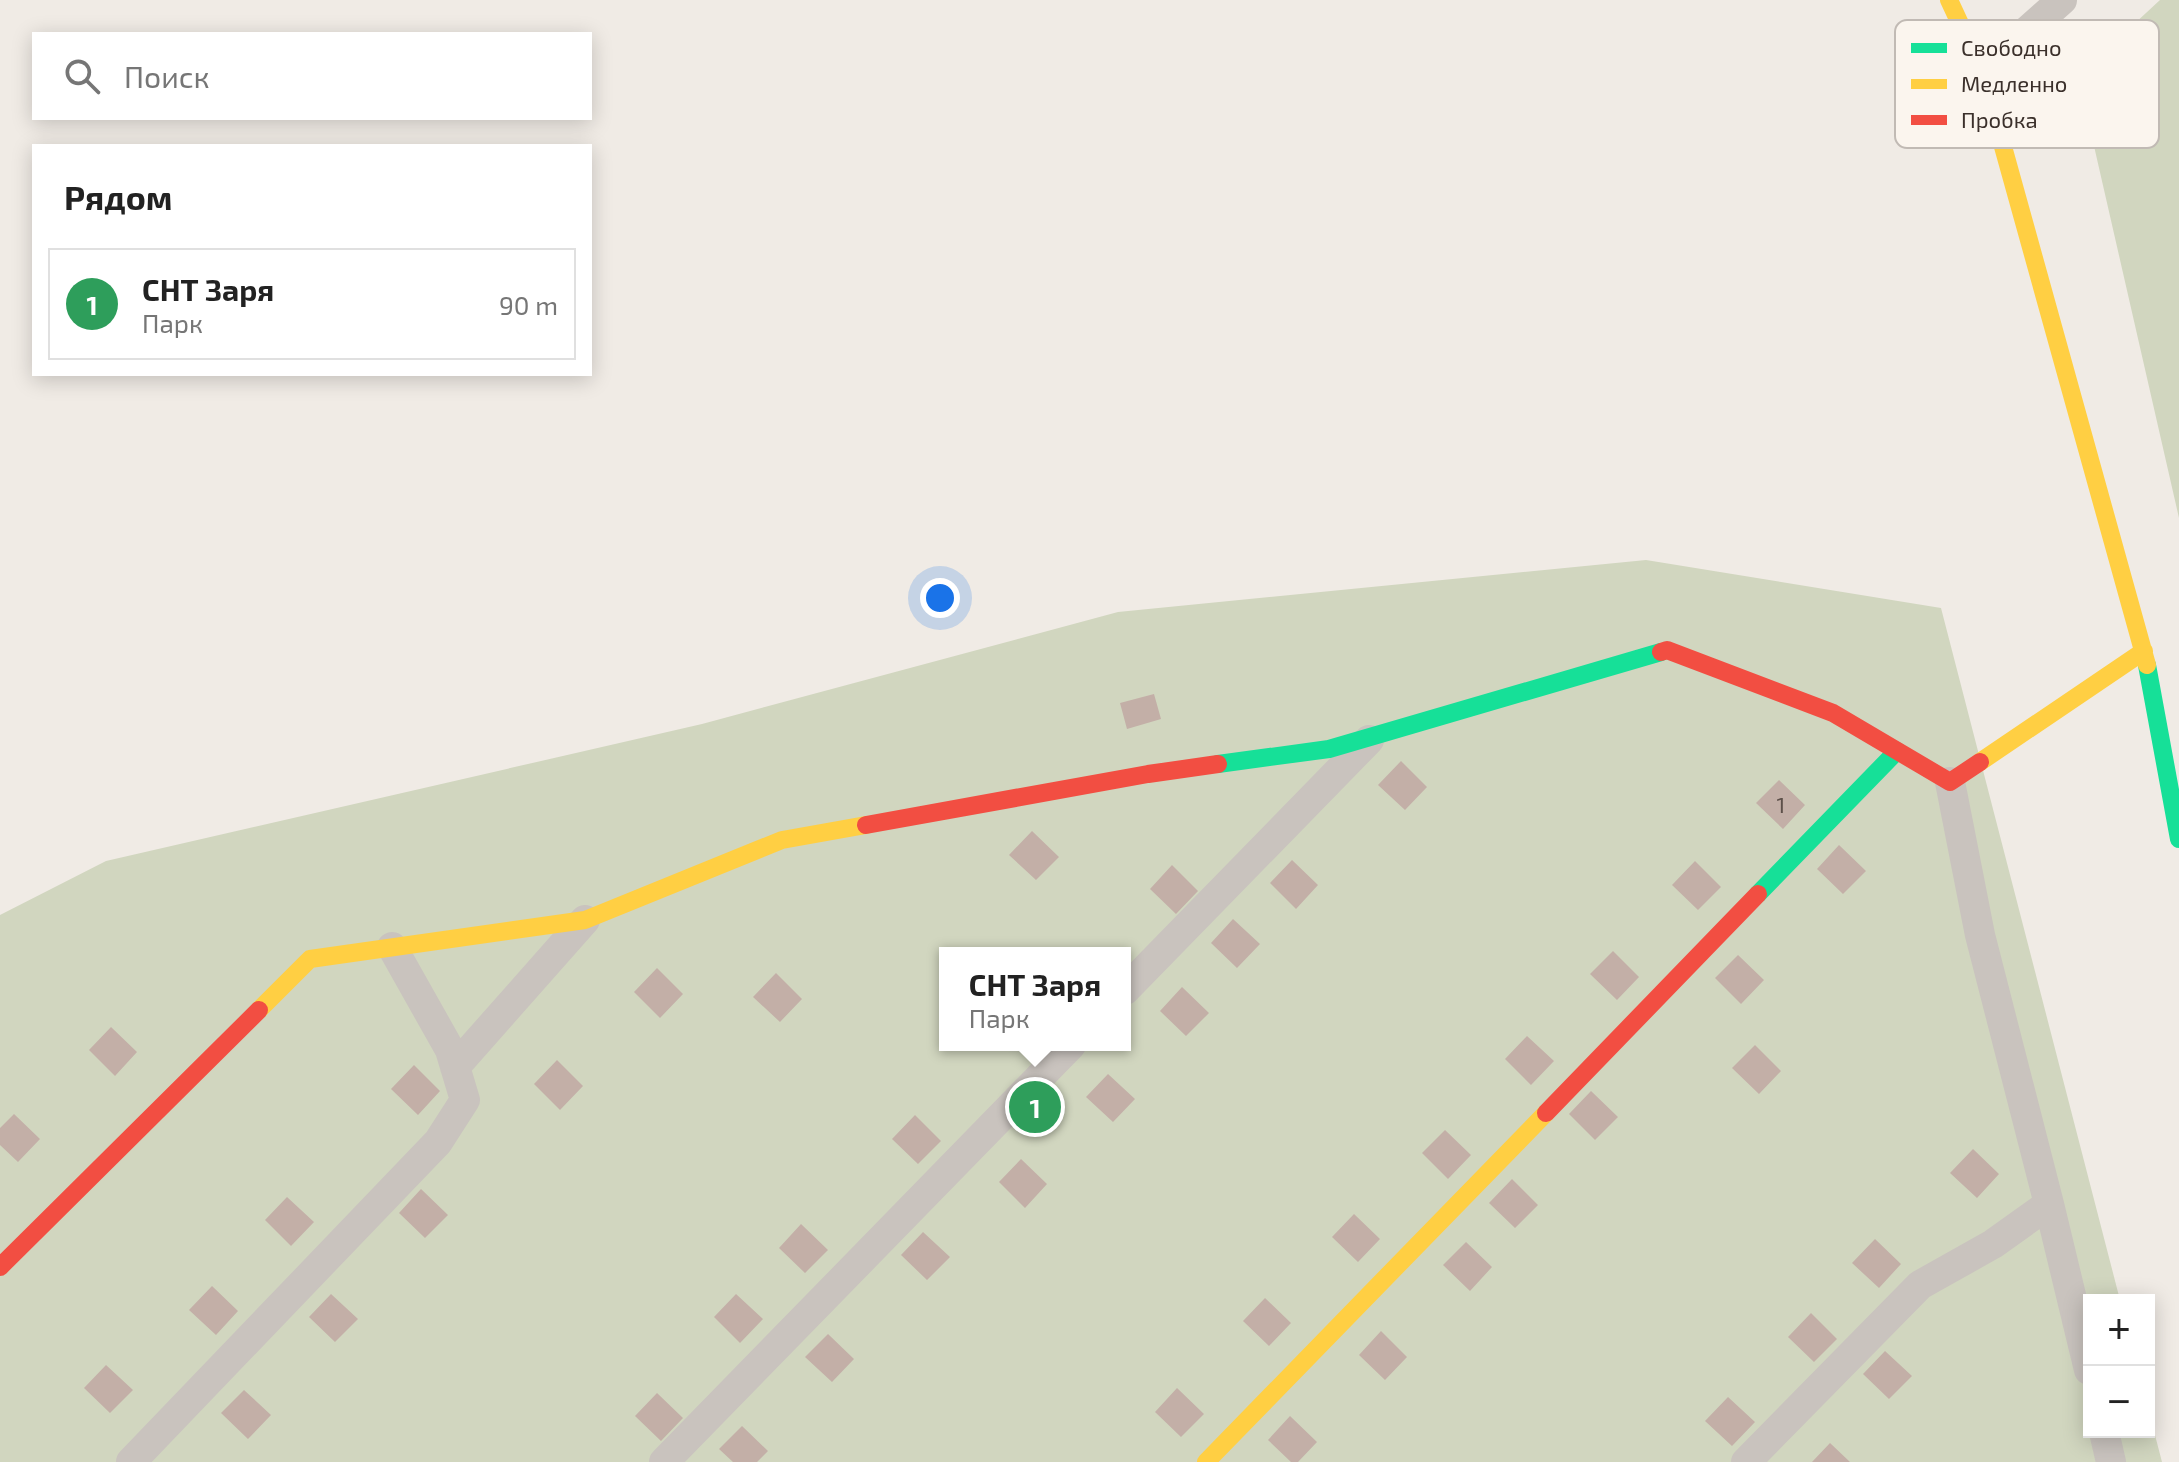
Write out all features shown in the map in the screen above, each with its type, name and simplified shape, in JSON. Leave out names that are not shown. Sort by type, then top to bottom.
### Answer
[{"type":"street","points":[[1949,0],[1958,20]]},
{"type":"street","points":[[2039,20],[2062,0]]},
{"type":"street","points":[[2004,148],[2144,651],[2179,839]]},
{"type":"street","points":[[0,1267],[310,959],[585,920],[782,840],[1148,774],[1329,749],[1667,650],[1833,713],[1950,782],[1980,935],[2088,1366]]},
{"type":"street","points":[[1950,782],[2144,651]]},
{"type":"street","points":[[1131,984],[1372,737]]},
{"type":"street","points":[[1206,1462],[1897,751]]},
{"type":"street","points":[[455,1067],[585,920]]},
{"type":"street","points":[[131,1462],[438,1142],[465,1100],[450,1050],[392,947]]},
{"type":"street","points":[[664,1462],[1065,1051]]},
{"type":"street","points":[[1746,1462],[1920,1285],[1993,1244],[2049,1204]]},
{"type":"street","points":[[2105,1438],[2111,1462]]},
{"type":"green space","points":[[2160,0],[2179,0],[2179,518],[2094,148],[2159,148],[2159,20],[2138,20]]},
{"type":"green space","points":[[1646,560],[1941,608],[2118,1294],[2083,1294],[2083,1438],[2155,1438],[2155,1435],[2162,1462],[0,1462],[0,915],[106,861],[702,724],[1118,612]]},
{"type":"building","points":[[1154,694],[1161,719],[1127,729],[1120,703]]},
{"type":"building","points":[[1401,761],[1427,787],[1405,810],[1378,785]]},
{"type":"building","points":[[1779,780],[1805,805],[1783,829],[1756,803]]},
{"type":"building","points":[[1032,831],[1059,857],[1036,880],[1009,855]]},
{"type":"building","points":[[1839,845],[1866,871],[1843,894],[1817,869]]},
{"type":"building","points":[[1292,860],[1318,885],[1296,909],[1270,883]]},
{"type":"building","points":[[1695,861],[1721,887],[1698,910],[1672,885]]},
{"type":"building","points":[[1172,865],[1198,891],[1176,914],[1150,889]]},
{"type":"building","points":[[1233,919],[1260,944],[1237,968],[1211,943]]},
{"type":"building","points":[[1613,951],[1639,977],[1617,1000],[1590,974]]},
{"type":"building","points":[[1738,955],[1764,980],[1741,1004],[1715,978]]},
{"type":"building","points":[[657,968],[683,994],[660,1018],[634,992]]},
{"type":"building","points":[[776,973],[802,999],[780,1022],[753,997]]},
{"type":"building","points":[[1182,987],[1209,1013],[1186,1036],[1160,1011]]},
{"type":"building","points":[[111,1027],[137,1052],[115,1076],[89,1050]]},
{"type":"building","points":[[1527,1036],[1554,1061],[1531,1085],[1505,1059]]},
{"type":"building","points":[[1755,1045],[1781,1071],[1759,1094],[1732,1068]]},
{"type":"building","points":[[557,1060],[583,1086],[560,1110],[534,1084]]},
{"type":"building","points":[[414,1065],[440,1091],[418,1115],[391,1089]]},
{"type":"building","points":[[1108,1074],[1135,1099],[1113,1122],[1086,1097]]},
{"type":"building","points":[[1591,1091],[1618,1117],[1595,1140],[1569,1114]]},
{"type":"building","points":[[14,1114],[40,1139],[18,1162],[0,1145],[0,1128]]},
{"type":"building","points":[[915,1115],[941,1141],[918,1164],[892,1139]]},
{"type":"building","points":[[1445,1130],[1471,1155],[1448,1179],[1422,1153]]},
{"type":"building","points":[[1973,1149],[1999,1174],[1977,1198],[1950,1173]]},
{"type":"building","points":[[1021,1159],[1047,1184],[1025,1208],[999,1182]]},
{"type":"building","points":[[1512,1179],[1538,1205],[1515,1228],[1489,1203]]},
{"type":"building","points":[[421,1189],[448,1215],[425,1238],[399,1213]]},
{"type":"building","points":[[287,1197],[314,1222],[291,1246],[265,1220]]},
{"type":"building","points":[[1354,1214],[1380,1239],[1358,1262],[1332,1237]]},
{"type":"building","points":[[801,1224],[828,1250],[805,1273],[779,1248]]},
{"type":"building","points":[[923,1232],[950,1257],[927,1280],[901,1255]]},
{"type":"building","points":[[1875,1239],[1901,1264],[1879,1288],[1852,1263]]},
{"type":"building","points":[[1466,1242],[1492,1267],[1470,1291],[1443,1265]]},
{"type":"building","points":[[212,1286],[238,1311],[216,1335],[189,1310]]},
{"type":"building","points":[[331,1294],[358,1319],[335,1342],[309,1317]]},
{"type":"building","points":[[736,1294],[763,1319],[740,1343],[714,1317]]},
{"type":"building","points":[[1265,1298],[1291,1323],[1269,1346],[1243,1321]]},
{"type":"building","points":[[1811,1313],[1837,1339],[1814,1362],[1788,1337]]},
{"type":"building","points":[[1381,1331],[1407,1357],[1385,1380],[1359,1355]]},
{"type":"building","points":[[828,1334],[854,1359],[832,1382],[805,1357]]},
{"type":"building","points":[[1885,1351],[1912,1376],[1889,1399],[1863,1374]]},
{"type":"building","points":[[106,1365],[133,1390],[110,1413],[84,1388]]},
{"type":"building","points":[[1177,1388],[1204,1414],[1181,1437],[1155,1412]]},
{"type":"building","points":[[244,1390],[271,1415],[248,1439],[221,1413]]},
{"type":"building","points":[[657,1393],[683,1418],[661,1441],[635,1416]]},
{"type":"building","points":[[1728,1397],[1755,1422],[1732,1446],[1705,1421]]},
{"type":"building","points":[[1290,1416],[1317,1442],[1298,1462],[1291,1462],[1268,1440]]},
{"type":"building","points":[[742,1426],[768,1451],[757,1462],[733,1462],[719,1449]]},
{"type":"building","points":[[1830,1443],[1850,1462],[1812,1462]]},
{"type":"traffic: fast","points":[[1218,764],[1329,749],[1661,652]]},
{"type":"traffic: fast","points":[[2147,665],[2179,839]]},
{"type":"traffic: fast","points":[[1758,894],[1897,751]]},
{"type":"traffic: slow","points":[[1949,0],[1958,20]]},
{"type":"traffic: slow","points":[[2003,148],[2147,665]]},
{"type":"traffic: slow","points":[[1980,762],[2144,651]]},
{"type":"traffic: slow","points":[[259,1010],[310,959],[585,920],[782,840],[866,825]]},
{"type":"traffic: slow","points":[[1206,1462],[1546,1113]]},
{"type":"traffic: jam","points":[[1661,652],[1667,650],[1833,713],[1950,782],[1980,762]]},
{"type":"traffic: jam","points":[[866,825],[1218,764]]},
{"type":"traffic: jam","points":[[1546,1113],[1758,894]]},
{"type":"traffic: jam","points":[[0,1267],[259,1010]]},
{"type":"place","name":"СНТ Заря","points":[[1035,1107]]}]
